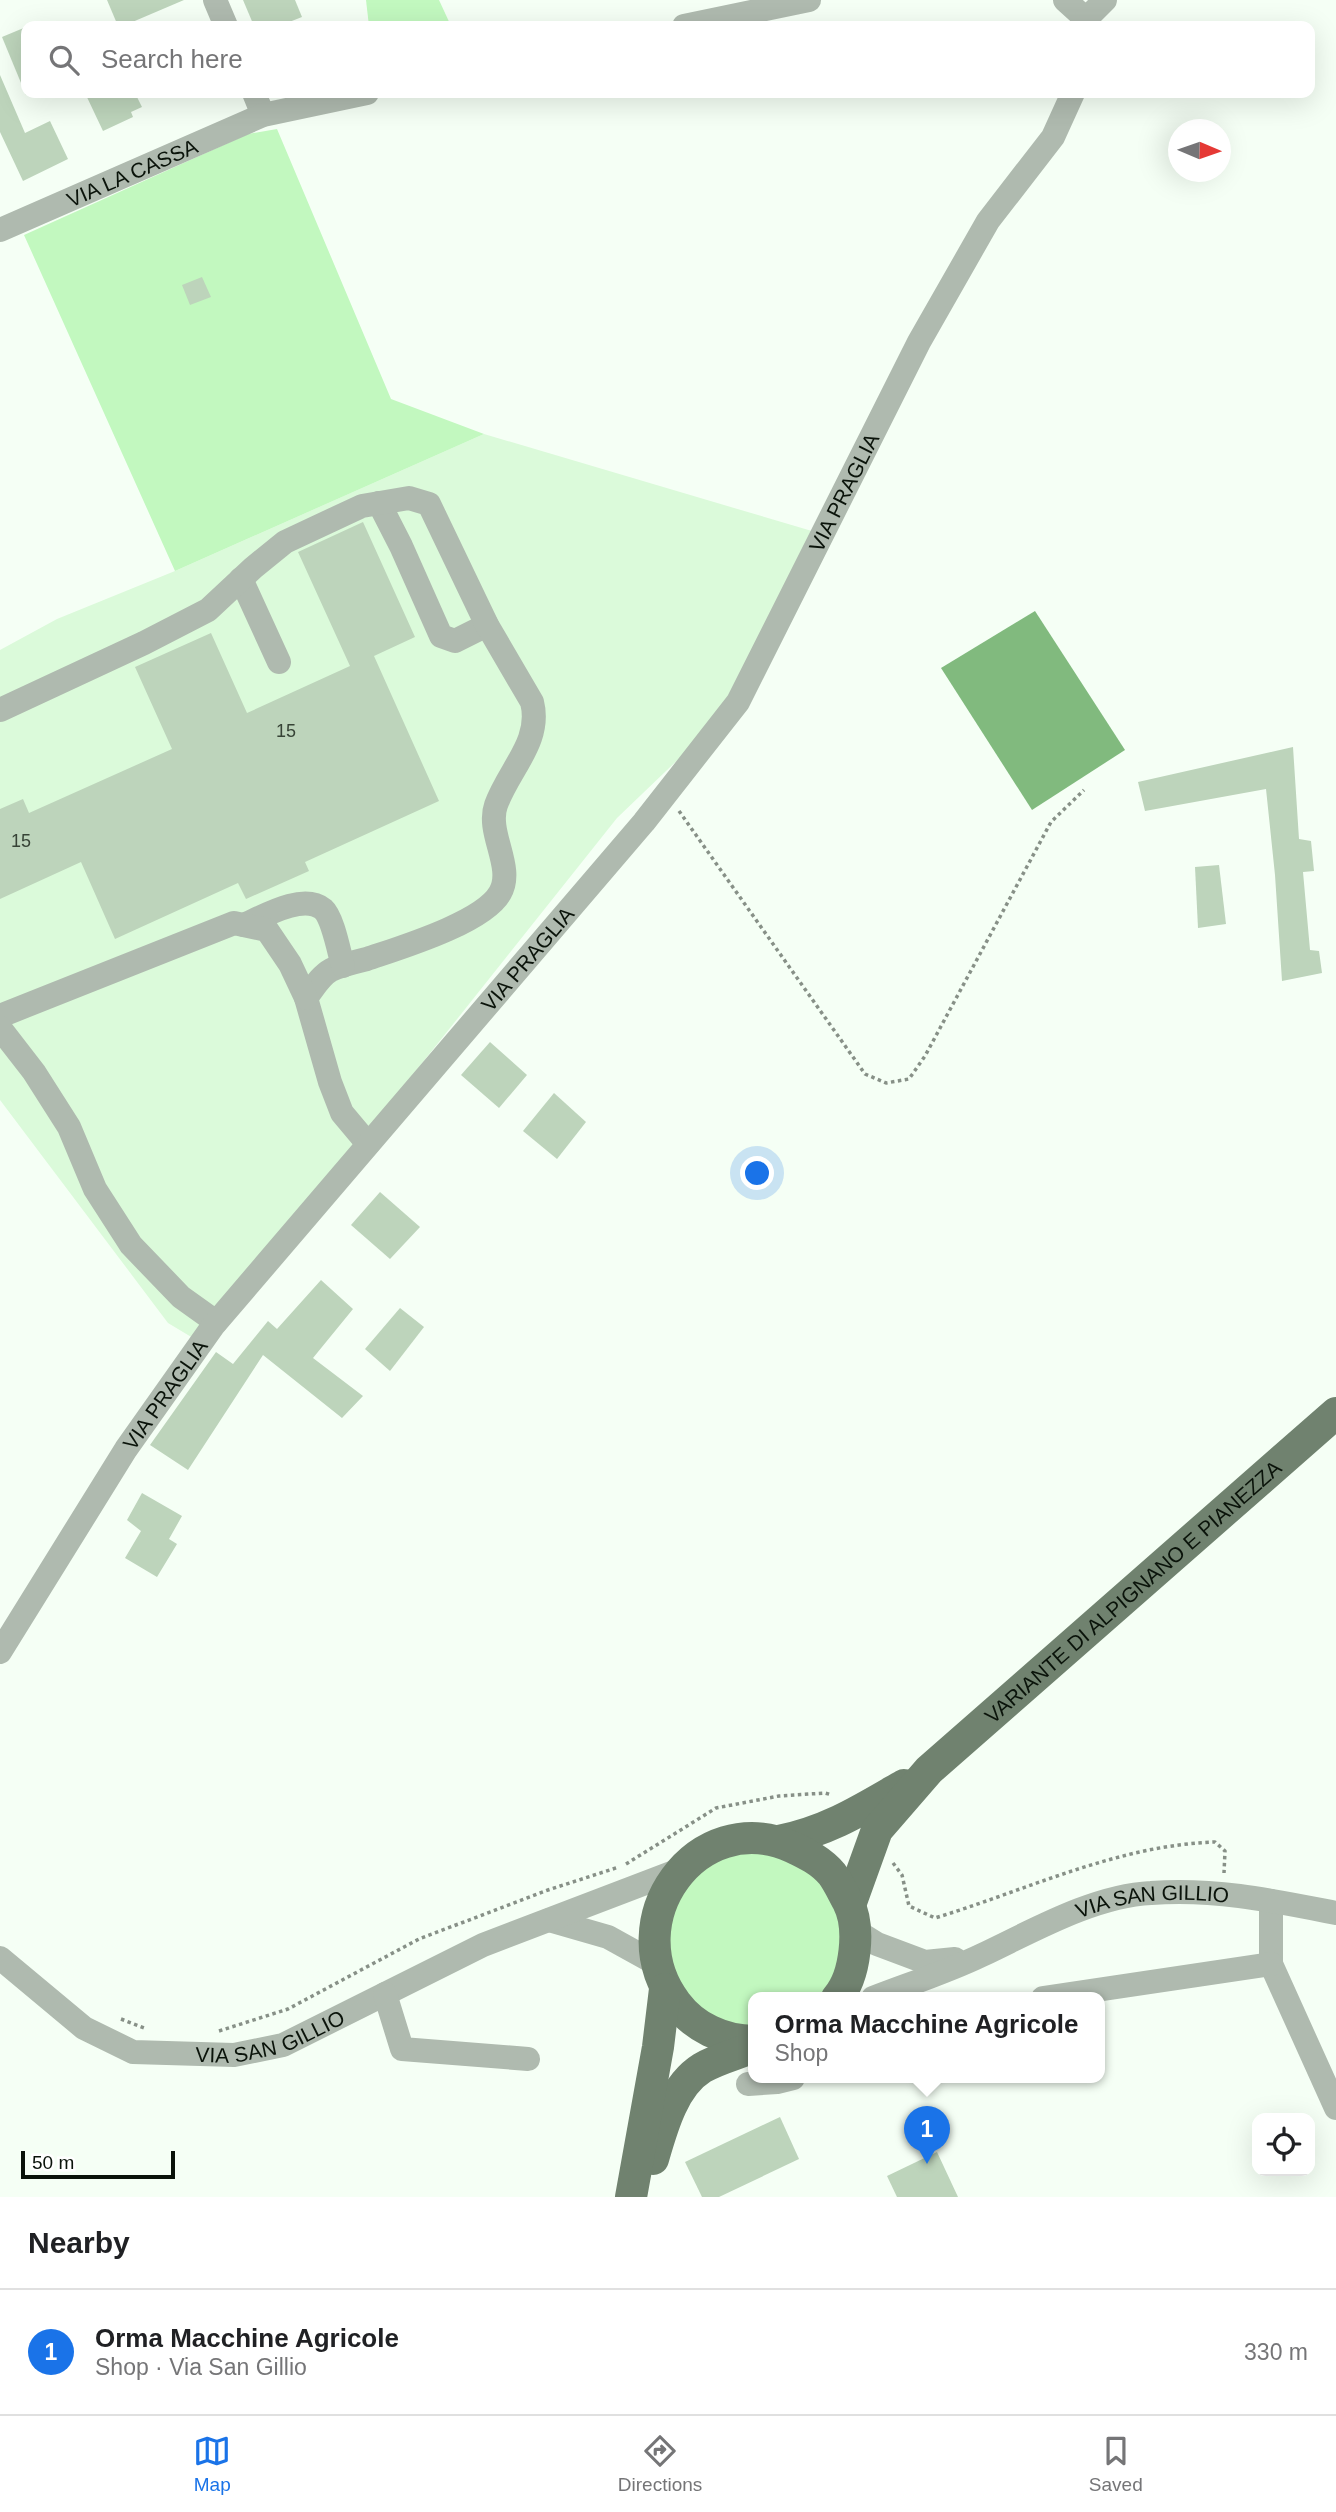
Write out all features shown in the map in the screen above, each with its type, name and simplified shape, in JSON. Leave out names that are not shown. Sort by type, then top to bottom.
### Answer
[{"type":"main road","name":"VARIANTE DI ALPIGNANO E PIANEZZA","points":[[840,1992],[853,1964],[853,1918],[877,1830],[929,1770],[1336,1413]]},
{"type":"main road","name":"VARIANTE DI ALPIGNANO E PIANEZZA","points":[[631,2197],[658,2047],[660,1976],[653,1929],[663,1896],[682,1868],[711,1848],[729,1841],[749,1838],[779,1841],[810,1835],[851,1816],[929,1770]]},
{"type":"main road","name":"VARIANTE DI ALPIGNANO E PIANEZZA","points":[[779,1841],[811,1856],[832,1874],[853,1918]]},
{"type":"main road","points":[[660,1976],[684,2014],[710,2032],[748,2041]]},
{"type":"main road","points":[[642,2197],[661,2132],[682,2087],[702,2068],[748,2049]]},
{"type":"street","points":[[215,0],[224,21]]},
{"type":"street","points":[[708,21],[809,0]]},
{"type":"street","points":[[1065,0],[1085,21]]},
{"type":"street","points":[[1087,21],[1105,0]]},
{"type":"street","name":"VIA LA CASSA","points":[[0,230],[258,104],[317,98]]},
{"type":"street","name":"VIA PRAGLIA","points":[[0,1651],[126,1449],[216,1322],[667,793],[738,702],[919,342],[988,221],[1053,137],[1071,98]]},
{"type":"street","points":[[0,710],[208,610],[285,542],[362,506],[409,498],[429,504],[487,625],[532,702],[536,716],[533,733],[500,793],[492,816],[504,866],[501,892],[488,908],[460,924],[395,950],[331,970],[306,998]]},
{"type":"street","points":[[379,503],[440,636],[455,641],[487,625]]},
{"type":"street","points":[[241,579],[279,662]]},
{"type":"street","points":[[244,925],[286,906],[309,903],[324,909],[332,925],[344,966]]},
{"type":"street","points":[[0,1016],[234,923],[267,930],[290,964],[306,998],[330,1082],[342,1113],[368,1144]]},
{"type":"street","points":[[0,1028],[34,1072],[69,1127],[95,1189],[131,1245],[181,1297],[216,1322]]},
{"type":"street","name":"VIA SAN GILLIO","points":[[0,1958],[84,2028],[132,2052],[234,2055],[283,2045],[483,1945],[682,1868]]},
{"type":"street","name":"VIA SAN GILLIO","points":[[888,1992],[980,1956],[1045,1923],[1104,1903],[1149,1892],[1223,1894],[1336,1913]]},
{"type":"street","points":[[1271,1901],[1271,1964],[1336,2108]]},
{"type":"street","name":"VIA SAN GILLIO","points":[[853,1918],[877,1944],[925,1962],[980,1956]]},
{"type":"street","points":[[549,1920],[608,1937],[660,1976]]},
{"type":"street","points":[[1083,1992],[1271,1964]]},
{"type":"street","points":[[385,1994],[402,2049],[528,2059]]},
{"type":"street","points":[[748,2084],[762,2083]]},
{"type":"path","points":[[667,793],[865,1074],[886,1083],[909,1079],[925,1056],[1051,822],[1084,790]]},
{"type":"path","points":[[213,2033],[288,2009],[419,1939],[548,1890],[625,1865],[716,1808],[779,1796],[825,1793],[834,1796]]},
{"type":"path","points":[[889,1856],[902,1875],[909,1906],[935,1918],[986,1903],[1081,1868],[1190,1843],[1215,1842],[1225,1851],[1223,1894]]},
{"type":"path","points":[[119,2018],[151,2030]]},
{"type":"shaded area","points":[[366,0],[439,0],[449,21],[368,21]]},
{"type":"shaded area","points":[[277,129],[391,399],[484,434],[175,571],[24,235],[248,134]]},
{"type":"shaded area","points":[[484,434],[822,534],[738,702],[617,818],[213,1326],[193,1338],[168,1323],[0,1100],[0,650],[57,619],[175,571]]},
{"type":"shaded area","points":[[1035,611],[1125,750],[1032,810],[941,668]]},
{"type":"shaded area","points":[[732,1853],[789,1855],[833,1890],[848,1948],[830,1992],[748,1992],[748,2030],[707,2017],[685,1996],[670,1965],[668,1933],[671,1916],[684,1887],[695,1875]]},
{"type":"building","points":[[107,0],[184,0],[135,21],[116,21]]},
{"type":"building","points":[[243,0],[295,0],[302,17],[292,21],[252,21]]},
{"type":"building","points":[[21,29],[21,83],[2,37]]},
{"type":"building","points":[[0,75],[25,133],[50,121],[68,159],[23,181],[0,132]]},
{"type":"building","points":[[87,98],[138,98],[142,107],[131,112],[133,117],[103,131]]},
{"type":"building","points":[[202,277],[211,297],[190,305],[182,285]]},
{"type":"building","points":[[363,522],[415,637],[374,656],[439,801],[305,862],[309,871],[246,899],[238,883],[115,939],[81,862],[0,899],[0,809],[23,799],[29,813],[172,749],[135,667],[211,633],[247,713],[350,666],[298,552]]},
{"type":"building","points":[[1293,747],[1299,839],[1311,841],[1314,871],[1303,872],[1310,950],[1319,951],[1322,973],[1282,981],[1266,789],[1145,811],[1138,782]]},
{"type":"building","points":[[1219,865],[1226,924],[1198,928],[1195,867]]},
{"type":"building","points":[[490,1042],[527,1075],[499,1108],[461,1075]]},
{"type":"building","points":[[554,1093],[586,1122],[557,1159],[523,1131]]},
{"type":"building","points":[[380,1192],[420,1227],[390,1259],[351,1225]]},
{"type":"building","points":[[321,1280],[353,1309],[313,1358],[363,1396],[342,1418],[263,1355],[188,1470],[150,1445],[216,1352],[233,1364],[268,1321],[277,1329]]},
{"type":"building","points":[[400,1308],[424,1327],[390,1371],[365,1349]]},
{"type":"building","points":[[142,1493],[182,1516],[169,1539],[177,1544],[157,1577],[125,1558],[141,1531],[127,1520]]},
{"type":"building","points":[[780,2117],[799,2159],[719,2197],[702,2197],[685,2162]]},
{"type":"building","points":[[937,2152],[958,2197],[897,2197],[887,2176]]},
{"type":"place","name":"Orma Macchine Agricole","points":[[927,2164]]}]
